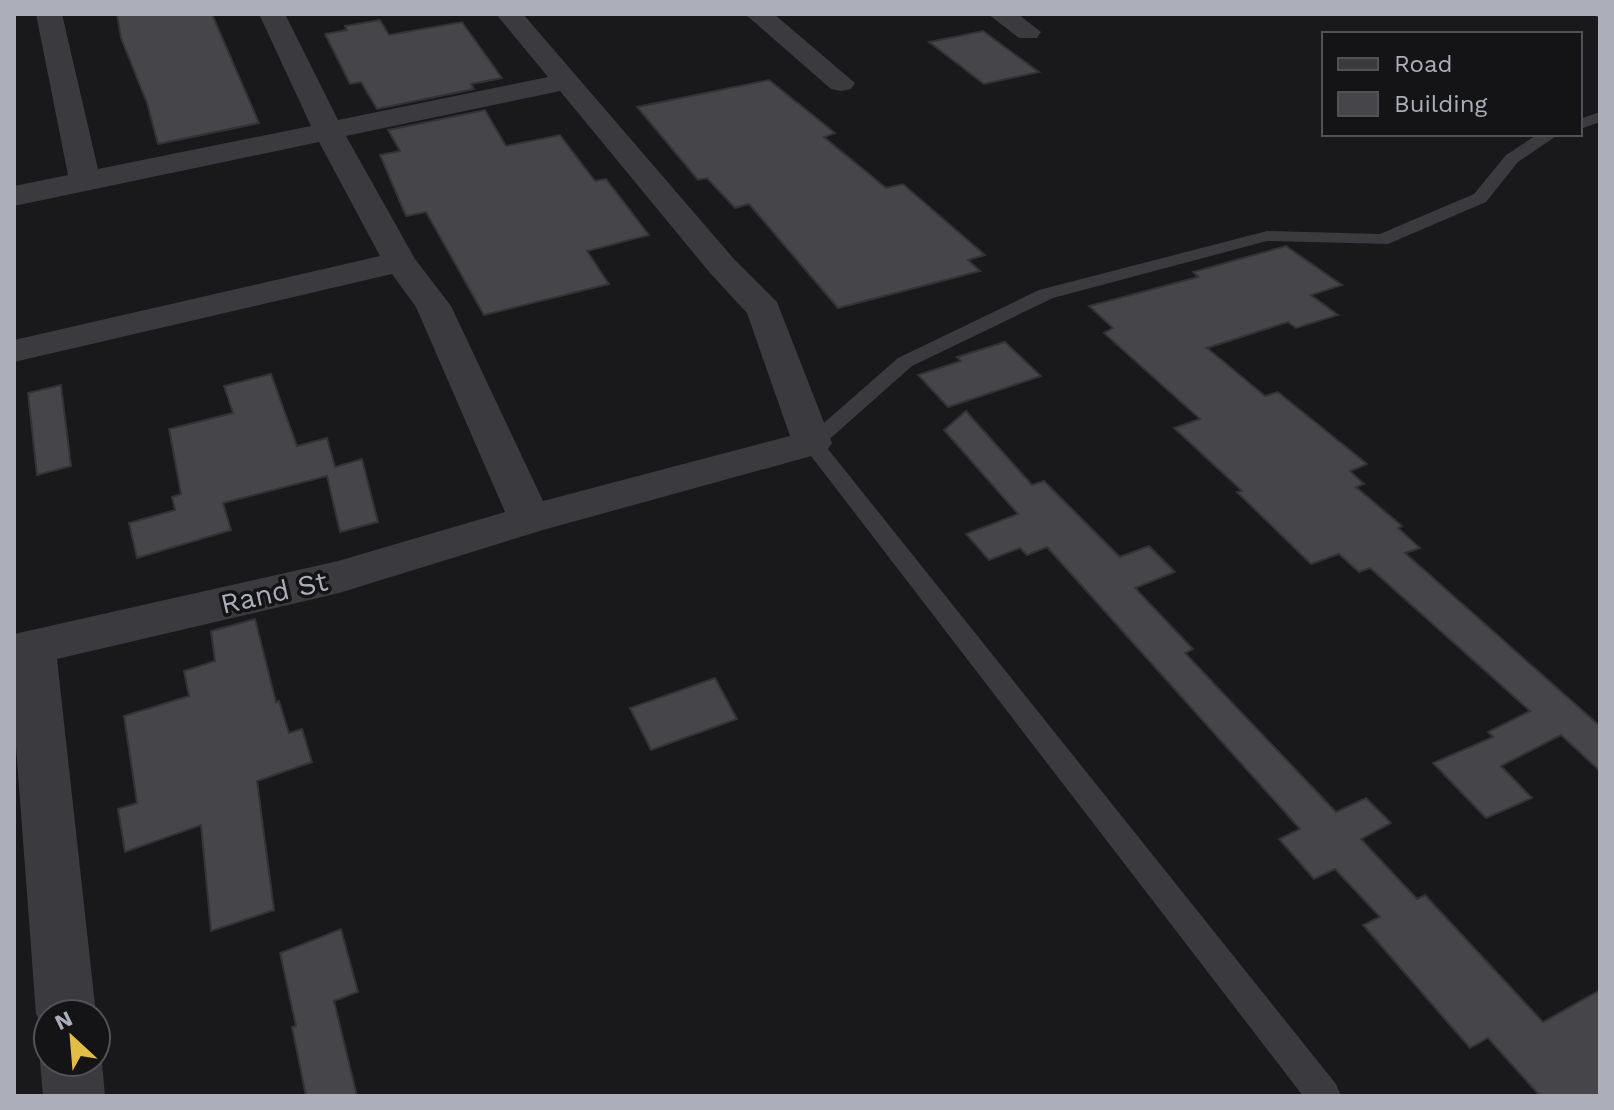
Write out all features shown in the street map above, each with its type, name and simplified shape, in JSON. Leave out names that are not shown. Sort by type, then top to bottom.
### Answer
[{"type":"street","points":[[49,14],[85,181]]},
{"type":"street","points":[[272,14],[329,132],[400,262],[433,306],[530,519]]},
{"type":"street","points":[[509,14],[722,266],[764,310],[812,443]]},
{"type":"street","points":[[758,14],[841,83]]},
{"type":"street","points":[[1001,14],[1028,32]]},
{"type":"street","points":[[14,196],[565,82]]},
{"type":"street","points":[[14,351],[400,262]]},
{"type":"street","name":"Rand St","points":[[23,649],[339,577],[530,519],[812,443]]},
{"type":"street","points":[[23,649],[64,998]]},
{"type":"lane","points":[[1324,1096],[812,443],[905,362],[1046,294],[1267,236],[1382,240],[1480,198],[1493,188],[1508,163],[1520,151],[1547,136]]},
{"type":"path","points":[[1589,14],[1600,16]]},
{"type":"building","points":[[117,14],[212,14],[259,123],[158,144],[147,103],[121,38]]},
{"type":"building","points":[[380,20],[389,35],[462,22],[502,78],[471,84],[474,89],[377,109],[361,82],[350,84],[325,34],[347,30],[345,26]]},
{"type":"building","points":[[983,31],[1039,72],[984,84],[929,42]]},
{"type":"building","points":[[769,80],[835,133],[824,137],[886,188],[903,184],[985,255],[968,260],[980,271],[838,308],[749,204],[735,208],[707,178],[698,180],[637,107]]},
{"type":"building","points":[[485,110],[506,146],[560,135],[595,181],[606,179],[649,235],[587,251],[609,284],[484,315],[426,212],[406,216],[380,155],[400,151],[388,130]]},
{"type":"building","points":[[1286,246],[1342,285],[1311,295],[1338,315],[1296,328],[1288,322],[1207,348],[1265,396],[1278,392],[1367,464],[1350,471],[1364,484],[1356,487],[1402,526],[1398,528],[1420,548],[1405,553],[1600,726],[1600,771],[1561,735],[1501,766],[1532,798],[1486,818],[1433,763],[1493,737],[1488,732],[1530,711],[1370,568],[1359,572],[1339,554],[1311,564],[1237,492],[1242,491],[1174,428],[1200,419],[1104,333],[1113,328],[1089,306],[1198,277],[1193,272]]},
{"type":"building","points":[[1005,342],[1041,376],[948,407],[918,375],[961,361],[957,357]]},
{"type":"building","points":[[271,374],[297,446],[327,438],[335,467],[362,459],[378,522],[340,532],[327,476],[223,503],[231,530],[137,558],[129,523],[175,510],[172,497],[181,494],[169,429],[233,413],[224,386]]},
{"type":"building","points":[[61,385],[71,466],[37,475],[28,393]]},
{"type":"building","points":[[966,411],[1032,485],[1044,481],[1120,557],[1149,546],[1175,572],[1135,588],[1193,649],[1185,653],[1336,812],[1366,798],[1391,823],[1361,839],[1417,899],[1425,895],[1543,1022],[1600,990],[1600,1096],[1540,1096],[1488,1038],[1470,1048],[1363,925],[1380,917],[1335,869],[1314,879],[1279,839],[1300,829],[1047,547],[1027,555],[1020,548],[989,560],[966,534],[1018,514],[944,430]]},
{"type":"building","points":[[255,619],[276,702],[279,701],[289,733],[302,729],[312,762],[257,781],[274,910],[211,931],[201,825],[125,852],[118,809],[137,803],[124,716],[189,696],[184,671],[215,661],[211,631]]},
{"type":"building","points":[[715,678],[737,719],[651,750],[630,708]]},
{"type":"building","points":[[341,929],[358,992],[334,1001],[357,1096],[306,1096],[292,1027],[296,1026],[280,953]]}]
